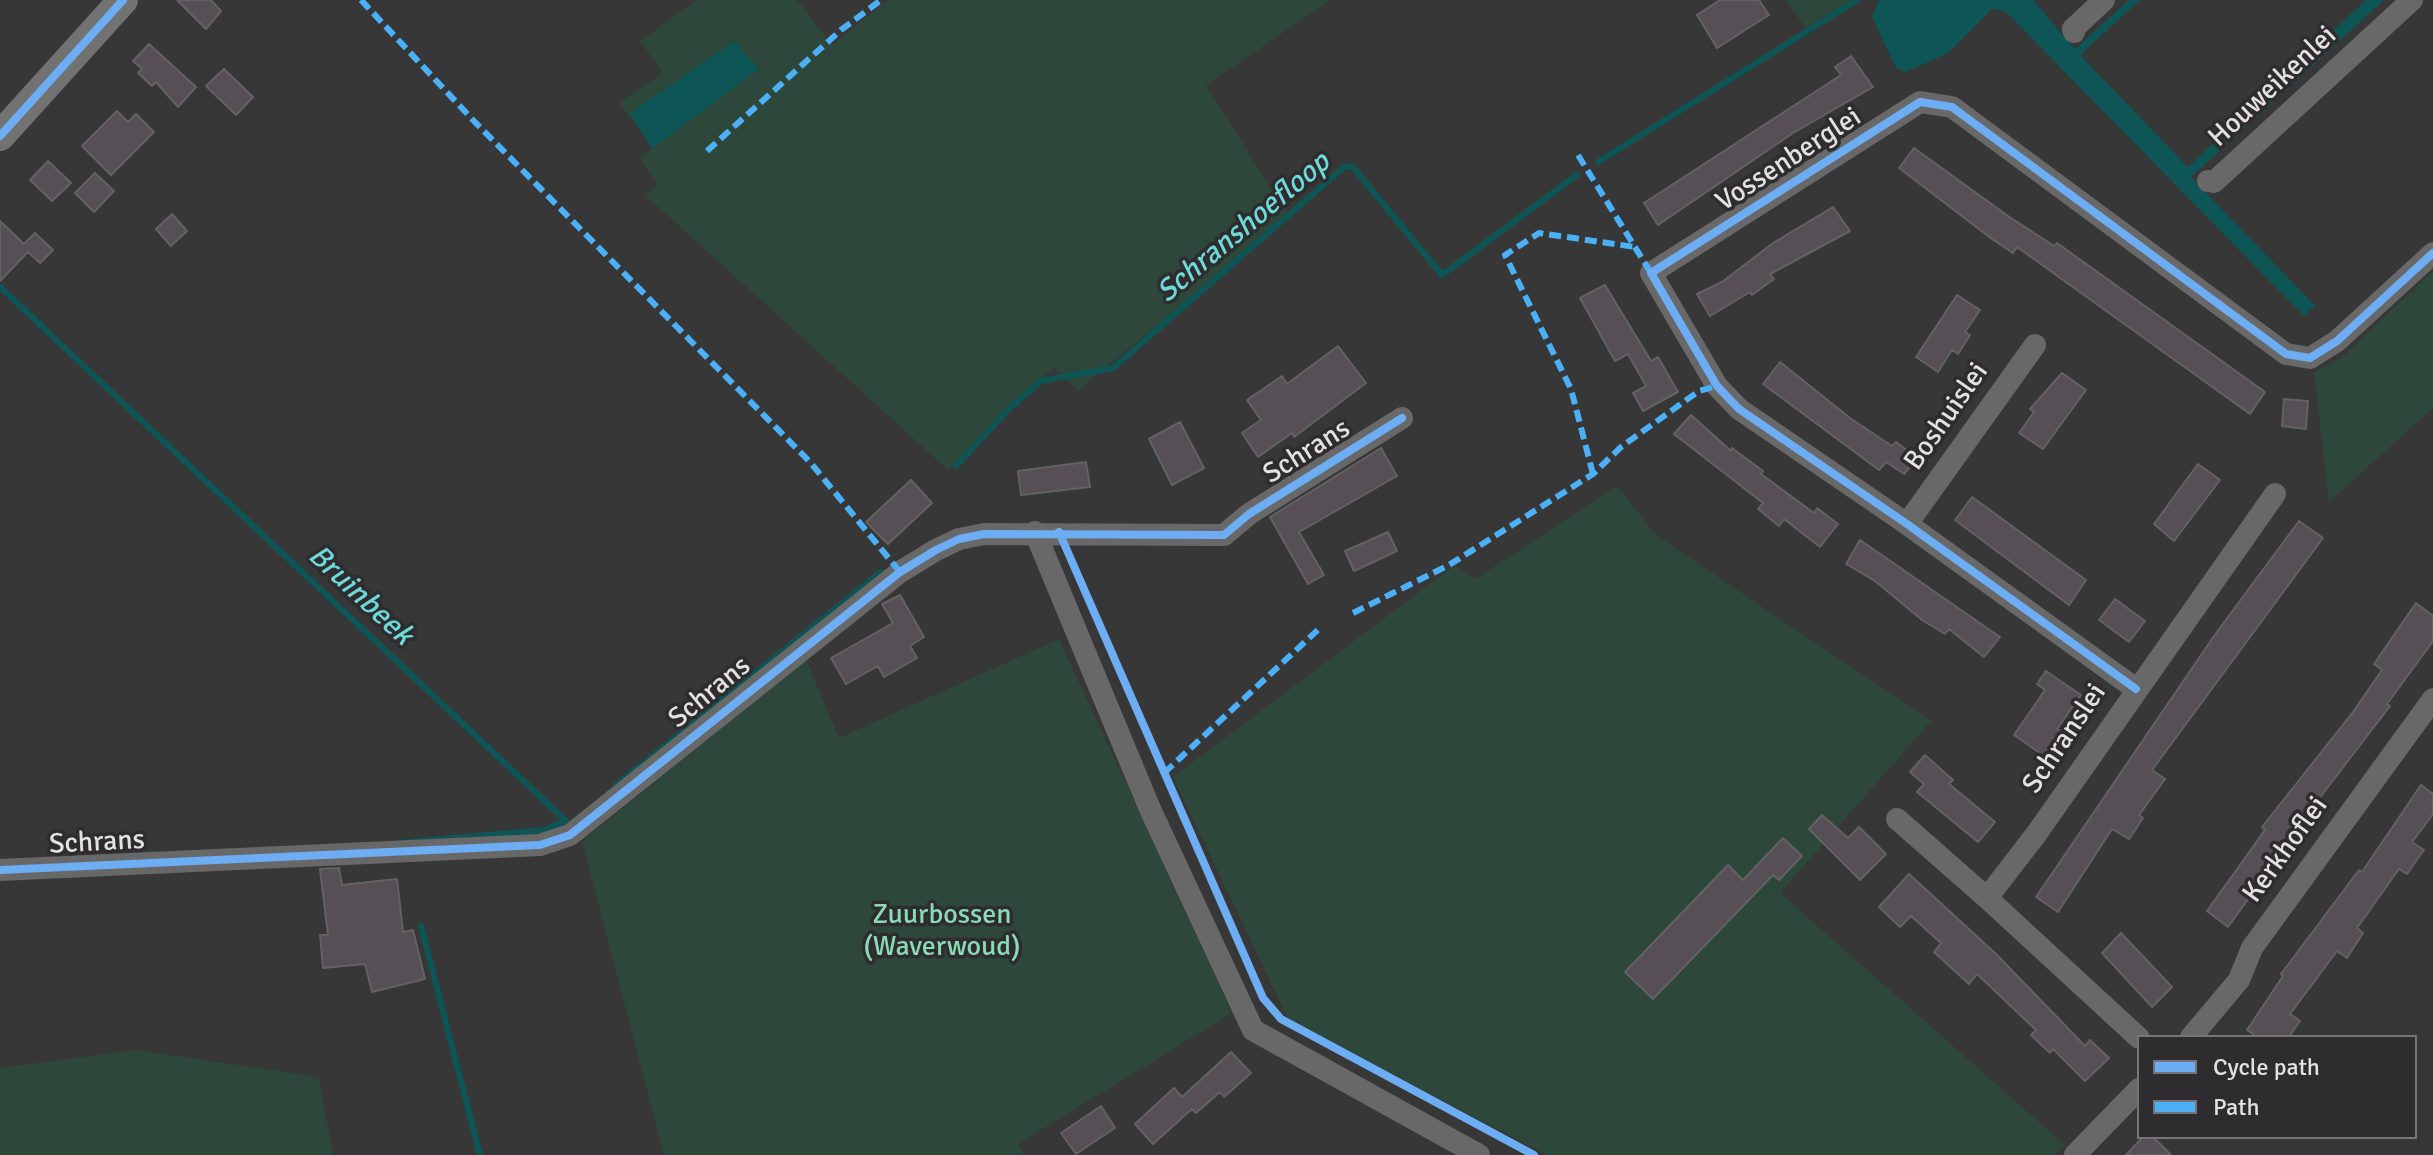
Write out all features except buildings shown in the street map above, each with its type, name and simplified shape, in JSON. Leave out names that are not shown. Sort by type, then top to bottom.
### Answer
[{"type":"street","points":[[0,136],[123,0]]},
{"type":"street","points":[[2074,32],[2073,29],[2104,0]]},
{"type":"street","name":"Houweikenlei","points":[[2208,181],[2214,182],[2412,0]]},
{"type":"street","name":"Vossenberglei","points":[[2136,689],[1907,524],[1739,409],[1717,386],[1651,273],[1920,102],[1952,107],[2286,354],[2310,358],[2337,341],[2433,253]]},
{"type":"street","name":"Boshuislei","points":[[1907,524],[2035,345]]},
{"type":"street","name":"Schrans","points":[[0,870],[540,845],[570,835],[900,572],[959,539],[1035,532],[1224,535],[1249,514],[1402,418]]},
{"type":"street","name":"Schranslei","points":[[1987,898],[2037,833],[2275,494]]},
{"type":"street","points":[[1035,532],[1150,809],[1253,1030],[1479,1155]]},
{"type":"street","name":"Kerkhoflei","points":[[2193,1035],[2239,980],[2252,948],[2433,699]]},
{"type":"street","points":[[1897,819],[2137,1036]]},
{"type":"street","points":[[2075,1155],[2137,1091]]},
{"type":"green space","points":[[697,0],[797,0],[832,45],[888,0],[1331,0],[1206,85],[1289,217],[1078,390],[1054,367],[948,470],[645,195],[658,184],[640,158],[652,148],[619,102],[663,73],[640,41]]},
{"type":"green space","points":[[1786,0],[1858,0],[1808,32]]},
{"type":"green space","points":[[2433,271],[2433,408],[2329,502],[2314,373],[2341,358]]},
{"type":"green space","points":[[1617,486],[1656,535],[1931,721],[1780,893],[2065,1145],[2054,1155],[1547,1155],[1289,1021],[1173,777],[1454,566],[1475,579]]},
{"type":"green space","name":"Zuurbossen (Waverwoud)","points":[[1059,639],[1232,1013],[1018,1144],[1023,1155],[664,1155],[582,841],[806,660],[839,738]]},
{"type":"green space","points":[[136,1050],[319,1077],[333,1155],[0,1155],[0,1068]]},
{"type":"water","points":[[1879,0],[2033,0],[2075,49],[2129,0],[2140,0],[2080,55],[2188,167],[2366,0],[2384,0],[2191,177],[2315,306],[2304,316],[2006,12],[1992,9],[1948,53],[1906,72],[1896,68],[1872,17]]},
{"type":"water","points":[[734,41],[759,69],[652,149],[630,113]]},
{"type":"waterway","name":"Schranshoefloop","points":[[1598,162],[1857,0]]},
{"type":"waterway","name":"Schranshoefloop","points":[[956,466],[1010,408],[1041,381],[1113,368],[1344,167],[1352,166],[1442,275],[1577,175]]},
{"type":"waterway","name":"Bruinbeek","points":[[0,287],[566,821],[544,830],[398,843]]},
{"type":"waterway","name":"Schranshoefloop","points":[[616,785],[881,572]]},
{"type":"waterway","name":"Bruinbeek","points":[[421,926],[480,1155]]},
{"type":"marked path","points":[[361,0],[472,119],[810,462],[900,572]]},
{"type":"marked path","points":[[707,151],[841,30],[881,0]]},
{"type":"marked path","points":[[1578,155],[1651,273]]},
{"type":"marked path","points":[[1593,474],[1571,389],[1505,255],[1539,233],[1635,247]]},
{"type":"marked path","points":[[1353,613],[1449,565],[1593,474],[1621,447],[1699,391],[1717,386]]},
{"type":"marked path","points":[[1164,773],[1322,626]]},
{"type":"cycle path","points":[[0,136],[123,0]]},
{"type":"cycle path","points":[[2136,689],[1907,524],[1739,409],[1717,386],[1651,273],[1920,102],[1952,107],[2286,354],[2310,358],[2337,341],[2433,253]]},
{"type":"cycle path","points":[[0,870],[540,845],[570,835],[900,572],[936,550],[959,539],[984,534],[1224,535],[1249,514],[1402,418]]},
{"type":"cycle path","points":[[1059,532],[1263,998],[1281,1019],[1534,1155]]}]
